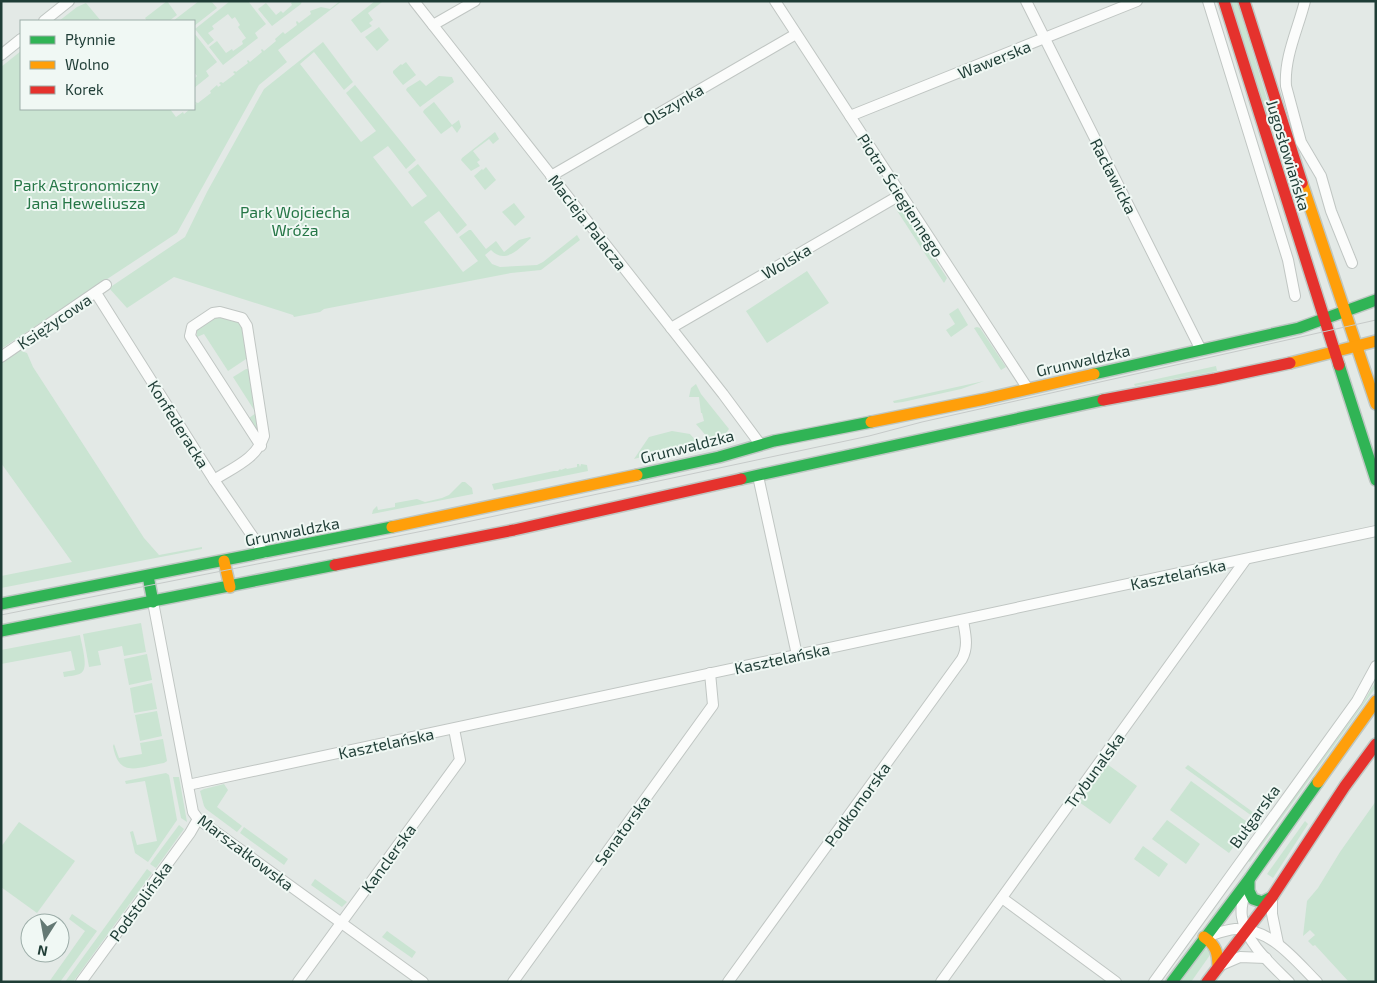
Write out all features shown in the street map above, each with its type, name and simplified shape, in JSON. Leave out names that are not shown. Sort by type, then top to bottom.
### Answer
[{"type":"street","points":[[45,20],[69,1]]},
{"type":"street","name":"Macieja Palacza","points":[[414,1],[760,444]]},
{"type":"street","points":[[433,25],[475,1]]},
{"type":"street","name":"Piotra Ściegiennego","points":[[775,1],[1028,389]]},
{"type":"street","name":"Racławicka","points":[[1026,1],[1202,350]]},
{"type":"street","name":"Wawerska","points":[[850,116],[1137,1]]},
{"type":"street","points":[[1208,1],[1288,260],[1295,296]]},
{"type":"street","name":"Jugosłowiańska","points":[[1224,1],[1323,319]]},
{"type":"street","name":"Jugosłowiańska","points":[[1244,1],[1282,122],[1346,311]]},
{"type":"street","name":"Jugosłowiańska","points":[[1305,1],[1286,71],[1286,86],[1301,142],[1321,176],[1331,211],[1352,263]]},
{"type":"street","name":"Olszynka","points":[[551,176],[796,34]]},
{"type":"street","points":[[1,55],[20,40]]},
{"type":"street","name":"Wolska","points":[[671,328],[900,195]]},
{"type":"street","name":"Księżycowa","points":[[1,357],[106,285]]},
{"type":"street","name":"Konfederacka","points":[[96,293],[214,480],[264,554]]},
{"type":"street","name":"Grunwaldzka","points":[[1,604],[264,554],[550,495],[718,457],[760,444],[906,416],[1299,328],[1376,300]]},
{"type":"street","points":[[1346,311],[1376,404]]},
{"type":"street","points":[[214,480],[254,455],[261,446],[264,436],[247,326],[242,318],[220,312],[213,313],[192,327],[190,336],[261,446]]},
{"type":"street","points":[[1323,319],[1376,480]]},
{"type":"street","points":[[1,631],[514,530],[1075,405],[1214,379],[1376,341]]},
{"type":"street","points":[[758,476],[797,655]]},
{"type":"street","name":"Kasztelańska","points":[[188,785],[1376,531]]},
{"type":"street","name":"Trybunalska","points":[[941,982],[1246,559]]},
{"type":"street","points":[[224,561],[230,587]]},
{"type":"street","points":[[148,576],[154,602]]},
{"type":"street","name":"Marszałkowska","points":[[154,602],[193,812],[198,819],[423,982]]},
{"type":"street","name":"Podkomorska","points":[[728,982],[962,659],[967,645],[963,620]]},
{"type":"street","name":"Bułgarska","points":[[1154,982],[1354,706],[1376,666]]},
{"type":"street","name":"Senatorska","points":[[513,982],[713,705],[710,673]]},
{"type":"street","name":"Bułgarska","points":[[1172,982],[1204,937],[1249,881],[1376,701]]},
{"type":"street","name":"Kanclerska","points":[[298,982],[460,760],[454,729]]},
{"type":"street","points":[[1207,982],[1272,897],[1345,786],[1376,744]]},
{"type":"street","name":"Podstolińska","points":[[81,982],[185,840],[198,819]]},
{"type":"street","points":[[1249,881],[1248,892],[1253,899],[1262,902],[1272,897]]},
{"type":"street","points":[[1249,881],[1242,903],[1242,916],[1246,930],[1254,944],[1289,982]]},
{"type":"street","points":[[1272,897],[1272,914],[1278,943]]},
{"type":"street","points":[[1002,898],[1116,982]]},
{"type":"street","points":[[1204,937],[1234,929],[1262,934],[1278,943],[1316,982]]},
{"type":"street","points":[[1204,937],[1214,943],[1218,953],[1218,966]]},
{"type":"street","points":[[1218,966],[1240,957],[1266,958]]},
{"type":"green space","points":[[167,1],[177,15],[170,20],[146,20],[145,18]]},
{"type":"green space","points":[[199,1],[211,1],[217,8],[195,25],[195,20],[174,20]]},
{"type":"green space","points":[[230,1],[248,1],[266,24],[255,33],[258,38],[223,65],[209,47],[217,41],[226,53],[232,49],[233,51],[243,44],[242,41],[246,38],[238,27],[240,25],[235,17],[232,19],[228,14],[212,26],[214,29],[208,33],[214,40],[208,45],[195,29]]},
{"type":"green space","points":[[293,1],[302,1],[301,4],[272,26],[258,9],[266,3],[276,15],[281,11],[283,13],[292,5]]},
{"type":"green space","name":"Park Astronomiczny Jana Heweliusza","points":[[342,1],[278,50],[287,62],[259,85],[177,233],[1,349],[1,67],[20,52],[20,110],[171,110],[176,117],[183,112],[184,114],[189,110],[195,110],[195,102],[198,103],[211,93],[210,91],[217,85],[218,87],[221,85],[219,83],[223,83],[235,74],[233,72],[236,72],[248,63],[248,60],[250,62],[262,52],[262,49],[264,51],[283,32],[285,34],[297,25],[297,21],[299,23],[311,14],[310,11],[321,7],[330,9]]},
{"type":"green space","points":[[375,1],[382,2],[368,13],[373,20],[369,23],[372,26],[361,33],[351,20]]},
{"type":"green space","points":[[1230,1],[1237,1],[1285,158],[1271,125],[1269,125]]},
{"type":"green space","points":[[86,3],[100,20],[60,20],[77,7]]},
{"type":"green space","points":[[379,27],[389,40],[377,51],[365,37]]},
{"type":"green space","points":[[195,34],[217,62],[206,71],[209,76],[195,87],[195,78],[197,76],[195,73]]},
{"type":"green space","name":"Park Wojciecha Wróża","points":[[323,42],[353,82],[344,90],[314,52],[300,64],[361,142],[376,131],[346,93],[355,85],[416,160],[406,169],[388,146],[373,157],[412,207],[427,196],[408,172],[418,164],[467,225],[457,234],[439,211],[424,222],[463,272],[478,261],[459,237],[469,230],[486,249],[496,241],[504,252],[519,240],[531,238],[517,250],[507,255],[502,256],[491,250],[485,255],[492,264],[500,267],[537,265],[577,235],[580,240],[541,270],[511,273],[324,309],[320,312],[294,317],[293,315],[174,277],[127,308],[109,288],[185,237],[207,192],[264,89]]},
{"type":"green space","points":[[406,62],[416,75],[403,85],[393,71]]},
{"type":"green space","points":[[439,76],[452,77],[454,82],[420,107],[406,90],[407,88],[420,80],[426,86]]},
{"type":"green space","points":[[434,102],[452,125],[459,120],[461,127],[457,133],[452,126],[441,134],[423,112]]},
{"type":"green space","points":[[495,132],[499,139],[493,144],[489,139],[473,151],[480,160],[477,162],[480,166],[471,171],[461,160],[462,158]]},
{"type":"green space","points":[[486,167],[496,180],[485,190],[474,176]]},
{"type":"green space","points":[[514,203],[525,217],[515,226],[502,212]]},
{"type":"green space","points":[[894,206],[903,211],[947,278],[944,283]]},
{"type":"green space","points":[[807,271],[829,303],[767,343],[746,311]]},
{"type":"green space","points":[[958,308],[968,325],[951,337],[946,330],[955,324],[949,314]]},
{"type":"green space","points":[[215,316],[242,323],[249,357],[228,371],[204,334],[197,337],[197,329]]},
{"type":"green space","points":[[974,328],[980,328],[1006,367],[1001,370]]},
{"type":"green space","points":[[19,350],[27,353],[33,367],[144,538],[159,555],[202,547],[202,549],[1,588],[1,576],[72,562],[1,463],[1,362]]},
{"type":"green space","points":[[1216,366],[1217,371],[1135,386],[1134,384]]},
{"type":"green space","points":[[246,369],[250,369],[255,412],[233,377]]},
{"type":"green space","points":[[984,381],[961,389],[903,402],[894,403],[893,401]]},
{"type":"green space","points":[[696,384],[701,394],[729,429],[726,433],[708,438],[696,424],[704,421],[699,397],[689,397],[691,388]]},
{"type":"green space","points":[[256,413],[258,432],[249,418]]},
{"type":"green space","points":[[672,431],[690,434],[697,442],[634,459],[649,437]]},
{"type":"green space","points":[[577,464],[580,467],[581,464],[587,465],[588,471],[494,490],[492,484],[577,467]]},
{"type":"green space","points":[[462,482],[465,482],[472,488],[473,494],[372,514],[377,506],[378,510],[395,507],[395,503],[417,499],[425,502],[442,498],[449,495]]},
{"type":"green space","points":[[141,623],[146,652],[124,656],[122,646],[98,651],[101,665],[89,667],[83,634]]},
{"type":"green space","points":[[80,635],[85,664],[82,673],[77,675],[64,677],[63,672],[75,670],[71,651],[1,664],[1,650]]},
{"type":"green space","points":[[147,654],[152,680],[129,685],[124,659]]},
{"type":"green space","points":[[1376,681],[1376,687],[1362,707],[1250,862],[1248,861],[1361,706]]},
{"type":"green space","points":[[152,683],[157,709],[134,713],[130,688]]},
{"type":"green space","points":[[157,711],[162,736],[140,741],[135,715]]},
{"type":"green space","points":[[163,739],[167,761],[138,768],[125,767],[120,763],[113,746],[114,744],[119,758],[142,754],[140,743]]},
{"type":"green space","points":[[1107,764],[1137,786],[1110,824],[1079,802]]},
{"type":"green space","points":[[1188,765],[1261,818],[1259,821],[1185,768]]},
{"type":"green space","points":[[166,773],[169,775],[177,820],[148,862],[135,853],[130,832],[133,831],[137,845],[157,841],[145,781],[126,784],[125,781]]},
{"type":"green space","points":[[173,777],[179,777],[187,822],[181,818]]},
{"type":"green space","points":[[1191,781],[1250,824],[1229,853],[1170,810]]},
{"type":"green space","points":[[224,784],[228,790],[217,807],[242,826],[237,832],[204,806],[200,791]]},
{"type":"green space","points":[[1376,801],[1376,982],[1349,982],[1315,945],[1313,946],[1308,941],[1315,935],[1310,930],[1303,936],[1307,901],[1318,888],[1340,852]]},
{"type":"green space","points":[[1167,820],[1200,844],[1186,864],[1152,839]]},
{"type":"green space","points":[[1305,821],[1308,824],[1273,878],[1267,874]]},
{"type":"green space","points":[[19,822],[75,861],[37,913],[1,887],[1,847]]},
{"type":"green space","points":[[179,825],[184,829],[156,868],[150,864]]},
{"type":"green space","points":[[244,827],[288,859],[284,865],[240,833]]},
{"type":"green space","points":[[1143,846],[1168,864],[1159,877],[1134,859]]},
{"type":"green space","points":[[147,869],[152,873],[73,982],[65,982]]},
{"type":"green space","points":[[315,879],[347,902],[342,907],[311,885]]},
{"type":"green space","points":[[72,914],[97,931],[60,982],[49,982],[62,963],[70,963],[70,952],[85,931],[70,920]]},
{"type":"green space","points":[[387,931],[416,952],[412,958],[382,937]]},
{"type":"green space","points":[[1207,949],[1211,952],[1210,955],[1191,982],[1181,982],[1204,950]]},
{"type":"tram line","points":[[1,615],[448,526],[869,436],[922,422],[1376,320]]},
{"type":"traffic: fast","points":[[1094,374],[1299,328],[1376,300]]},
{"type":"traffic: fast","points":[[1339,365],[1376,480]]},
{"type":"traffic: fast","points":[[741,479],[1103,400]]},
{"type":"traffic: fast","points":[[637,475],[719,457],[774,441],[871,422]]},
{"type":"traffic: fast","points":[[1,604],[392,527]]},
{"type":"traffic: fast","points":[[1,631],[335,565]]},
{"type":"traffic: fast","points":[[148,576],[153,602]]},
{"type":"traffic: fast","points":[[1172,982],[1250,878],[1318,782]]},
{"type":"traffic: fast","points":[[1249,881],[1249,891],[1253,899],[1262,902],[1272,897]]},
{"type":"traffic: slow","points":[[1302,183],[1376,404]]},
{"type":"traffic: slow","points":[[1290,363],[1376,341]]},
{"type":"traffic: slow","points":[[871,422],[985,399],[1094,374]]},
{"type":"traffic: slow","points":[[392,527],[637,475]]},
{"type":"traffic: slow","points":[[224,561],[230,587]]},
{"type":"traffic: slow","points":[[1318,782],[1376,701]]},
{"type":"traffic: slow","points":[[1204,937],[1215,950],[1218,958],[1218,967]]},
{"type":"traffic: jam","points":[[1224,1],[1339,365]]},
{"type":"traffic: jam","points":[[1244,1],[1302,183]]},
{"type":"traffic: jam","points":[[1103,400],[1290,363]]},
{"type":"traffic: jam","points":[[335,565],[514,530],[741,479]]},
{"type":"traffic: jam","points":[[1207,982],[1272,897],[1345,786],[1376,744]]}]
